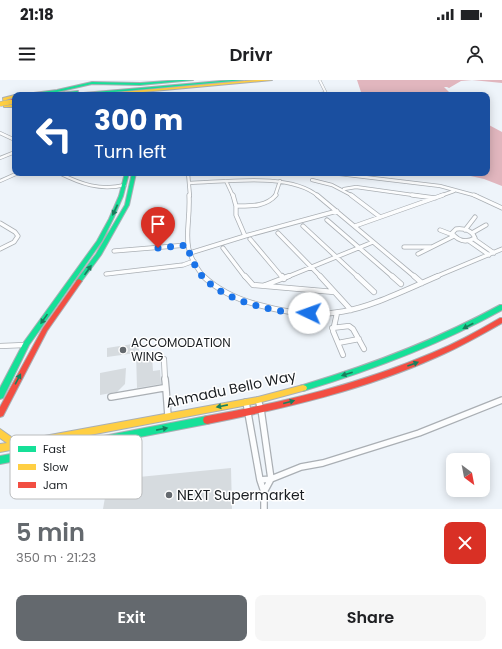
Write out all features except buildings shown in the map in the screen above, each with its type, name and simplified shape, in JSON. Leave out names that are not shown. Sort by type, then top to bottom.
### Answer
[{"type":"main road","points":[[71,92],[79,85],[89,80]]},
{"type":"main road","points":[[102,80],[112,83]]},
{"type":"main road","points":[[79,85],[94,83],[140,84],[192,80]]},
{"type":"main road","points":[[130,91],[213,80]]},
{"type":"main road","points":[[71,92],[130,91],[242,80]]},
{"type":"main road","points":[[110,92],[167,89],[271,80]]},
{"type":"main road","points":[[130,91],[175,81]]},
{"type":"main road","points":[[0,102],[12,101]]},
{"type":"main road","points":[[0,108],[12,102]]},
{"type":"main road","points":[[0,396],[25,345],[104,234],[124,188],[131,176]]},
{"type":"main road","points":[[0,414],[45,330],[98,256],[115,228],[127,205],[132,176]]},
{"type":"main road","name":"Ahmadu Bello Way","points":[[68,435],[258,400],[344,375],[422,348],[459,331],[502,307]]},
{"type":"main road","name":"Ahmadu Bello Way","points":[[128,435],[248,412],[350,386],[431,358],[502,320]]},
{"type":"main road","points":[[0,433],[4,438],[10,442]]},
{"type":"main road","name":"Ahmadu Bello Way","points":[[0,448],[10,446]]},
{"type":"main road","name":"Ahmadu Bello Way","points":[[0,460],[10,458]]},
{"type":"main road","points":[[0,466],[10,459]]},
{"type":"street","points":[[319,80],[324,84],[326,92]]},
{"type":"street","points":[[1,134],[12,139]]},
{"type":"street","points":[[0,158],[12,153]]},
{"type":"street","points":[[0,181],[12,176]]},
{"type":"street","points":[[66,176],[91,187],[124,188]]},
{"type":"street","points":[[188,176],[190,210],[187,245],[200,274],[208,282],[229,295],[256,304],[294,313],[337,313],[372,305],[502,249]]},
{"type":"street","points":[[357,176],[443,186],[480,197],[502,208]]},
{"type":"street","points":[[312,180],[327,182],[344,189],[380,217]]},
{"type":"street","points":[[189,183],[280,181],[309,189],[422,283]]},
{"type":"street","points":[[236,206],[253,206],[269,201],[276,194],[280,181]]},
{"type":"street","points":[[226,182],[232,191],[236,206],[236,215],[245,236]]},
{"type":"street","points":[[344,189],[356,187],[436,198]]},
{"type":"street","points":[[114,188],[124,188]]},
{"type":"street","points":[[355,226],[454,191]]},
{"type":"street","points":[[190,253],[245,236],[337,211]]},
{"type":"street","points":[[465,230],[475,217]]},
{"type":"street","points":[[327,220],[401,284]]},
{"type":"street","points":[[0,222],[15,232],[18,237],[14,242],[0,249]]},
{"type":"street","points":[[418,254],[453,235],[454,230],[465,230],[472,232],[486,225]]},
{"type":"street","points":[[303,226],[374,292]]},
{"type":"street","points":[[440,230],[453,235],[459,240],[469,241],[492,254]]},
{"type":"street","points":[[472,232],[475,237],[474,239],[492,254]]},
{"type":"street","points":[[278,233],[312,267],[351,310]]},
{"type":"street","points":[[250,239],[284,279]]},
{"type":"street","points":[[469,241],[474,239]]},
{"type":"street","points":[[260,287],[284,279],[336,256],[373,242]]},
{"type":"street","points":[[114,251],[187,245]]},
{"type":"street","points":[[404,246],[432,247]]},
{"type":"street","points":[[223,248],[250,283],[260,287],[334,292]]},
{"type":"street","points":[[106,274],[182,265],[194,261]]},
{"type":"street","points":[[337,313],[332,328],[332,333],[338,343],[342,355]]},
{"type":"street","points":[[332,328],[349,326],[353,329],[364,350]]},
{"type":"street","points":[[338,343],[359,339]]},
{"type":"street","points":[[0,346],[25,345]]},
{"type":"street","points":[[164,359],[168,416]]},
{"type":"street","points":[[111,396],[163,388],[166,389]]},
{"type":"street","points":[[258,400],[261,409],[271,479],[264,492]]},
{"type":"street","points":[[260,480],[271,479],[301,467],[323,463],[419,433],[502,400]]},
{"type":"street","points":[[246,402],[260,480],[264,492],[264,509]]},
{"type":"shaded area","points":[[357,80],[472,80],[461,81],[449,88],[444,87],[449,92],[361,92]]},
{"type":"shaded area","points":[[472,80],[502,80],[502,83]]},
{"type":"shaded area","points":[[490,126],[502,132],[502,186],[484,179],[470,176],[490,176]]},
{"type":"traffic: fast","points":[[48,92],[92,83],[140,84],[192,80]]},
{"type":"traffic: fast","points":[[106,92],[242,80]]},
{"type":"traffic: fast","points":[[0,396],[26,344],[99,241],[121,196],[126,176]]},
{"type":"traffic: fast","points":[[79,281],[98,255],[127,205],[133,176]]},
{"type":"traffic: fast","points":[[303,388],[355,372],[405,354],[454,332],[502,307]]},
{"type":"traffic: fast","points":[[129,435],[207,420]]},
{"type":"traffic: fast","points":[[0,460],[10,458]]},
{"type":"traffic: slow","points":[[256,81],[264,80]]},
{"type":"traffic: slow","points":[[133,92],[271,80]]},
{"type":"traffic: slow","points":[[11,106],[5,106],[4,99],[12,97]]},
{"type":"traffic: slow","points":[[0,104],[11,102]]},
{"type":"traffic: slow","points":[[70,435],[258,400],[303,388]]},
{"type":"traffic: slow","points":[[0,433],[10,440]]},
{"type":"traffic: slow","points":[[0,448],[10,446]]},
{"type":"traffic: jam","points":[[0,414],[45,330],[79,281]]},
{"type":"traffic: jam","points":[[207,420],[319,396],[400,370],[465,341],[502,320]]},
{"type":"place","name":"ACCOMODATION WING","points":[[123,350]]},
{"type":"place","name":"NEXT Supermarket","points":[[169,495]]},
{"type":"route","points":[[158,248],[187,245],[200,274],[208,282],[229,295],[282,311],[309,313]]}]
